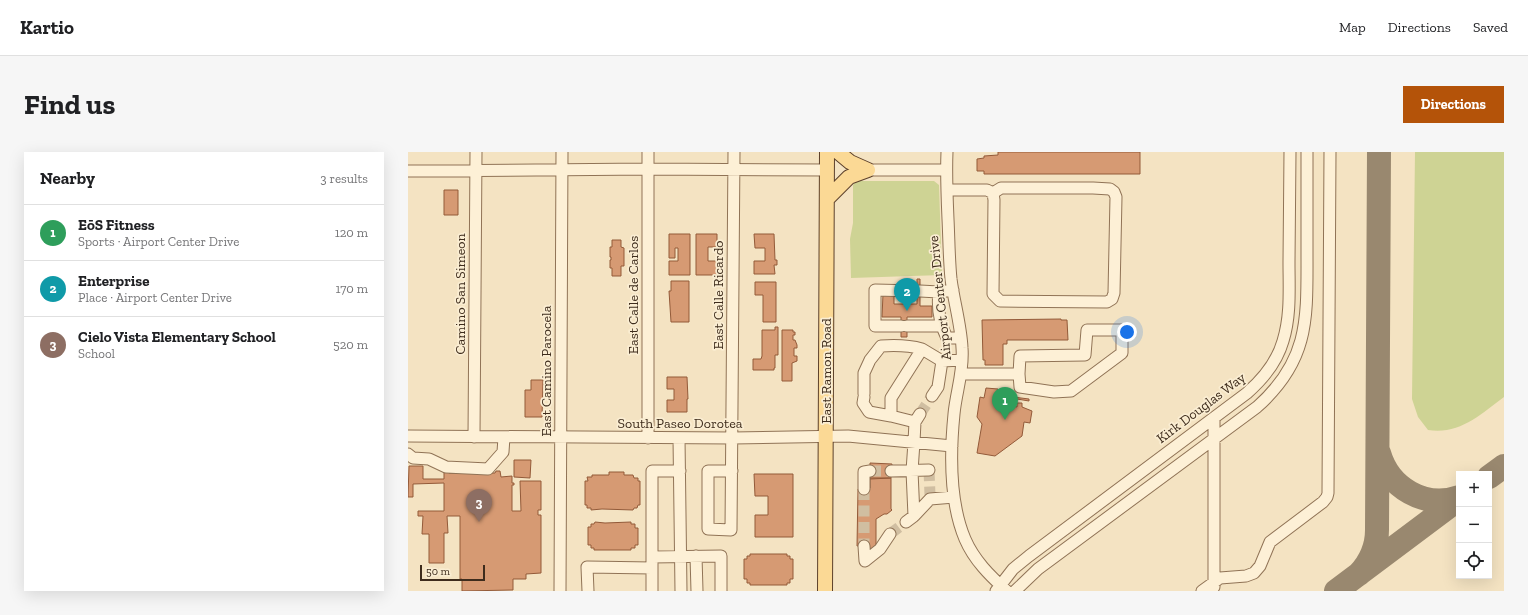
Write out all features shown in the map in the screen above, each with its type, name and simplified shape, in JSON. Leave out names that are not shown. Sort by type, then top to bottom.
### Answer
[{"type":"main road","name":"East Ramon Road","points":[[825,591],[827,152]]},
{"type":"main road","points":[[838,152],[850,162],[868,170]]},
{"type":"main road","points":[[827,199],[849,177],[868,170]]},
{"type":"street","name":"Camino San Simeon","points":[[474,437],[476,152]]},
{"type":"street","name":"East Camino Parocela","points":[[560,591],[562,152]]},
{"type":"street","name":"East Calle de Carlos","points":[[648,152],[648,438]]},
{"type":"street","name":"East Calle Ricardo","points":[[732,471],[708,471],[708,529],[731,530],[733,438],[734,152]]},
{"type":"street","name":"Airport Center Drive","points":[[947,152],[946,170],[950,261],[961,338],[962,360],[954,413],[952,446],[952,477],[954,497],[965,540],[976,558],[1001,589]]},
{"type":"street","name":"Kirk Douglas Way","points":[[1001,589],[1013,569],[1028,556],[1248,393],[1258,384],[1277,356],[1283,342],[1289,313],[1290,152]]},
{"type":"street","points":[[1016,591],[1038,569],[1257,407],[1273,393],[1286,376],[1298,350],[1307,310],[1307,152]]},
{"type":"street","points":[[1202,591],[1214,586],[1224,577],[1246,576],[1254,572],[1260,566],[1270,542],[1323,502],[1327,497],[1330,152]]},
{"type":"street","points":[[408,172],[648,169],[827,170]]},
{"type":"street","points":[[868,170],[946,170]]},
{"type":"street","points":[[1001,188],[1093,188],[1110,189],[1114,192],[1116,197],[1114,293],[1112,299],[1107,302],[1036,302],[1000,301],[995,298],[993,294],[993,193],[1001,188]]},
{"type":"street","points":[[947,190],[987,190],[993,193]]},
{"type":"street","points":[[942,326],[875,326],[875,290],[919,290],[939,292],[953,290]]},
{"type":"street","points":[[939,292],[938,302],[942,326],[947,338],[961,338]]},
{"type":"street","points":[[1087,330],[1122,330],[1122,352],[1071,391],[1054,392],[1020,387],[1019,374],[1020,356],[1085,355],[1087,330]]},
{"type":"street","points":[[954,497],[930,497],[910,519],[914,442],[918,418],[891,416],[869,412],[864,403],[864,373],[870,360],[881,346],[911,346],[922,349],[942,361],[962,360]]},
{"type":"street","points":[[891,416],[891,398],[922,349]]},
{"type":"street","points":[[935,391],[942,361]]},
{"type":"street","points":[[961,374],[1019,374]]},
{"type":"street","points":[[1214,418],[1214,586]]},
{"type":"street","name":"South Paseo Dorotea","points":[[408,436],[560,438],[733,438],[848,436],[952,446]]},
{"type":"street","points":[[408,454],[413,458],[429,459],[446,467],[488,469],[503,452],[504,437]]},
{"type":"street","points":[[679,438],[681,591]]},
{"type":"street","points":[[891,471],[929,470]]},
{"type":"street","points":[[652,591],[652,471],[680,471]]},
{"type":"street","points":[[864,489],[864,472],[870,471]]},
{"type":"street","points":[[864,546],[865,561],[880,549],[890,534]]},
{"type":"street","points":[[696,556],[696,591]]},
{"type":"street","points":[[588,591],[587,567],[652,563],[681,557],[696,556],[721,556],[721,591]]},
{"type":"green space","points":[[1415,152],[1504,152],[1504,397],[1469,422],[1459,427],[1439,431],[1428,430],[1418,417],[1412,399]]},
{"type":"green space","points":[[856,181],[934,181],[939,185],[942,275],[851,278],[850,239],[853,223],[853,185]]},
{"type":"building","points":[[998,152],[1140,152],[1140,174],[984,174],[984,171],[977,171],[977,159],[984,158],[984,156],[998,155]]},
{"type":"building","points":[[444,190],[458,190],[458,215],[444,215]]},
{"type":"building","points":[[669,234],[690,234],[690,275],[669,275],[669,261],[678,261],[678,248],[675,248],[675,258],[669,258]]},
{"type":"building","points":[[696,234],[717,234],[717,247],[708,247],[708,261],[717,261],[717,275],[696,275]]},
{"type":"building","points":[[754,234],[774,234],[775,260],[777,260],[777,265],[774,265],[775,274],[754,274],[754,261],[765,261],[765,248],[755,248]]},
{"type":"building","points":[[612,240],[621,240],[621,247],[624,248],[624,266],[621,266],[621,276],[612,276],[612,268],[610,268],[610,247],[612,247]]},
{"type":"building","points":[[917,279],[920,279],[920,306],[932,306],[932,317],[907,317],[907,337],[901,337],[901,317],[882,317],[883,294],[894,294],[894,304],[917,304]]},
{"type":"building","points":[[671,281],[689,281],[689,322],[671,322],[669,291],[671,291]]},
{"type":"building","points":[[755,282],[776,282],[776,322],[763,322],[763,295],[755,295]]},
{"type":"building","points":[[982,320],[1067,320],[1068,340],[1007,340],[1007,344],[1003,344],[1003,365],[985,365],[985,360],[983,360]]},
{"type":"building","points":[[775,327],[778,327],[778,355],[775,355],[774,370],[753,370],[753,359],[761,359],[762,356],[762,330],[775,330]]},
{"type":"building","points":[[782,330],[793,330],[793,332],[795,332],[795,335],[793,335],[793,340],[795,340],[797,348],[794,348],[794,356],[797,356],[797,361],[792,363],[792,381],[782,381]]},
{"type":"building","points":[[667,377],[687,377],[687,412],[667,412],[667,400],[674,400],[674,389],[667,389]]},
{"type":"building","points":[[531,380],[543,380],[542,417],[525,417],[525,390],[531,390]]},
{"type":"building","points":[[986,388],[998,389],[997,395],[1029,399],[1029,401],[1005,397],[1004,404],[1017,407],[1017,403],[1022,403],[1022,407],[1032,411],[1030,423],[1024,422],[1022,436],[995,456],[977,453],[982,424],[977,417],[980,397],[984,398]]},
{"type":"building","points":[[514,460],[531,460],[530,478],[514,477]]},
{"type":"building","points":[[870,463],[892,464],[891,478],[870,479]]},
{"type":"building","points":[[409,466],[423,466],[423,479],[444,479],[444,472],[448,471],[449,473],[495,473],[496,471],[500,471],[501,477],[512,476],[512,483],[514,483],[514,485],[512,485],[512,511],[521,511],[520,481],[541,481],[541,510],[538,510],[538,515],[541,515],[541,573],[526,574],[526,579],[513,579],[513,590],[462,591],[462,579],[460,579],[460,516],[447,516],[448,533],[444,533],[444,563],[429,563],[429,534],[422,534],[423,516],[418,516],[418,511],[444,511],[444,483],[413,484],[413,497],[408,497]]},
{"type":"building","points":[[609,472],[624,472],[624,475],[633,475],[634,478],[638,478],[638,481],[640,481],[640,505],[638,505],[637,508],[634,508],[633,510],[591,510],[591,508],[587,508],[587,505],[585,505],[585,481],[588,481],[587,477],[592,477],[592,475],[609,475]]},
{"type":"building","points":[[754,474],[793,474],[793,537],[755,537],[755,515],[768,515],[768,496],[755,496]]},
{"type":"building","points":[[870,478],[891,478],[892,510],[876,519],[876,546],[871,550],[869,549],[868,545],[857,546],[858,489],[870,488]]},
{"type":"building","points":[[595,522],[631,522],[631,524],[635,524],[635,528],[638,528],[638,545],[635,545],[635,548],[631,548],[631,550],[594,550],[594,548],[591,548],[591,545],[588,545],[588,527],[591,527],[591,524],[594,524]]},
{"type":"building","points":[[750,554],[787,554],[787,556],[790,556],[790,559],[793,559],[793,579],[790,579],[790,583],[787,583],[787,585],[750,585],[750,583],[747,583],[747,579],[744,579],[744,559],[747,559],[747,556],[750,556]]},
{"type":"taxiway","points":[[1359,574],[1367,564],[1372,554],[1377,536],[1379,152]]},
{"type":"taxiway","points":[[1379,453],[1391,476],[1410,493],[1421,498],[1434,500],[1446,500],[1456,498]]},
{"type":"taxiway","points":[[1492,475],[1504,466]]},
{"type":"taxiway","points":[[1336,591],[1456,501]]},
{"type":"tunnel","points":[[920,414],[932,396]]},
{"type":"tunnel","points":[[929,470],[930,495]]},
{"type":"tunnel","points":[[870,471],[891,471]]},
{"type":"tunnel","points":[[864,489],[864,546]]},
{"type":"tunnel","points":[[890,534],[906,522]]},
{"type":"place","name":"Enterprise","points":[[907,311]]},
{"type":"place","name":"EōS Fitness","points":[[1005,420]]},
{"type":"place","name":"Cielo Vista Elementary School","points":[[479,522]]}]
